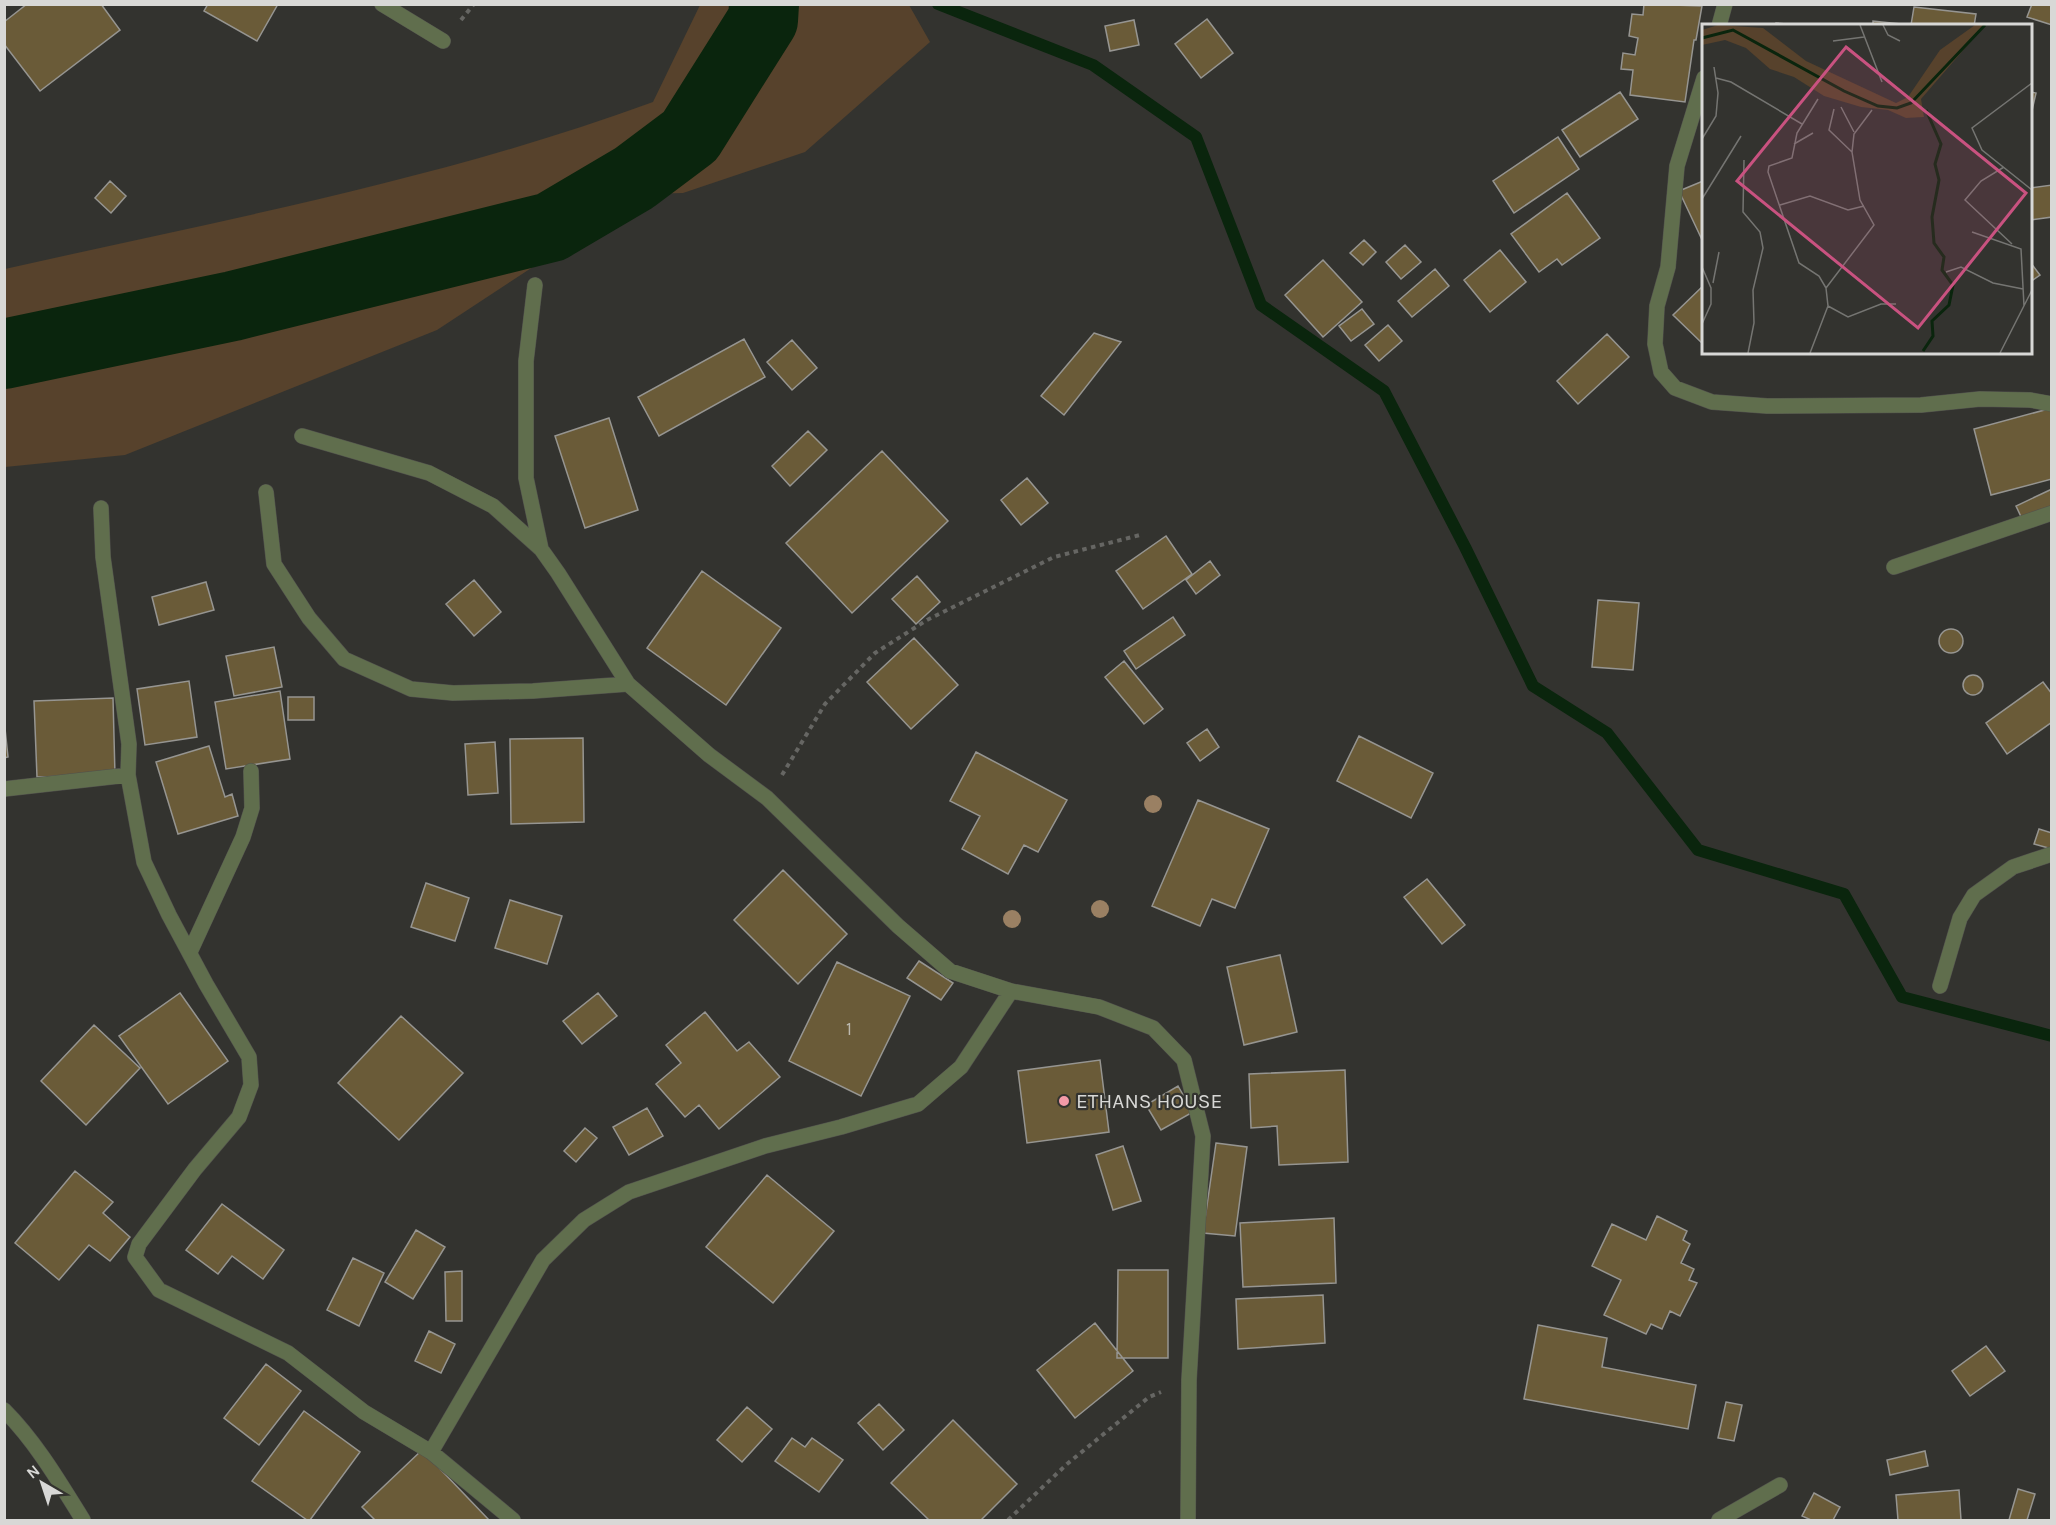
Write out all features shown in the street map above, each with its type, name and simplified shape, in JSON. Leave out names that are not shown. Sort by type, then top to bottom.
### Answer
[{"type":"street","points":[[382,4],[444,41]]},
{"type":"street","points":[[1720,24],[1725,4]]},
{"type":"street","points":[[1702,85],[1677,166],[1668,267],[1657,306],[1655,344],[1661,372],[1675,388],[1712,402],[1767,406],[1921,405],[1980,399],[2030,400],[2052,404]]},
{"type":"street","points":[[535,285],[525,361],[526,478],[541,549]]},
{"type":"street","points":[[302,436],[429,473],[493,506],[541,549],[564,581],[628,684],[709,754],[767,798],[898,926],[950,971],[1011,991],[1099,1006],[1153,1028],[1184,1060],[1203,1136],[1189,1380],[1188,1521]]},
{"type":"street","points":[[266,492],[274,564],[309,618],[344,659],[411,689],[453,693],[532,691],[628,684]]},
{"type":"street","points":[[100,508],[103,557],[129,744],[128,775],[144,862],[190,952],[249,1057],[250,1085],[239,1117],[195,1169],[139,1244],[135,1257],[159,1290],[288,1353],[364,1412],[431,1452],[513,1521]]},
{"type":"street","points":[[1894,567],[2052,513]]},
{"type":"street","points":[[190,952],[243,837],[252,808],[251,771]]},
{"type":"street","points":[[4,789],[128,775]]},
{"type":"street","points":[[1940,986],[1960,918],[1974,895],[2013,867],[2052,854]]},
{"type":"street","points":[[431,1452],[543,1260],[584,1220],[629,1192],[765,1146],[918,1104],[961,1067],[1011,991]]},
{"type":"street","points":[[4,1410],[14,1420],[56,1478],[83,1521]]},
{"type":"street","points":[[1719,1521],[1780,1485]]},
{"type":"path","points":[[767,798],[825,704],[875,653],[927,620],[1054,557],[1140,535]]},
{"type":"path","points":[[1008,1521],[1067,1464],[1149,1397],[1189,1380]]},
{"type":"shaded area","points":[[700,5],[909,5],[930,42],[805,152],[683,193],[644,194],[437,330],[125,455],[5,467],[5,269],[413,176],[494,154],[653,102]]},
{"type":"building","points":[[27,4],[101,4],[120,30],[40,91],[4,44],[4,22]]},
{"type":"building","points":[[208,4],[278,4],[257,41],[204,11]]},
{"type":"building","points":[[1644,4],[1702,6],[1696,40],[1694,40],[1685,102],[1630,95],[1633,70],[1621,69],[1623,53],[1635,55],[1638,38],[1629,36],[1632,14],[1643,15]]},
{"type":"building","points":[[2032,4],[2052,4],[2052,25],[2027,17]]},
{"type":"building","points":[[1914,7],[1976,14],[1974,24],[1911,24]]},
{"type":"building","points":[[1207,19],[1233,53],[1201,78],[1175,44]]},
{"type":"building","points":[[1134,20],[1139,45],[1110,51],[1105,26]]},
{"type":"building","points":[[1873,21],[1902,24],[1873,24]]},
{"type":"building","points":[[1620,92],[1638,119],[1580,157],[1562,130]]},
{"type":"building","points":[[2032,92],[2036,93],[2032,110]]},
{"type":"building","points":[[1558,137],[1579,169],[1514,213],[1493,181]]},
{"type":"building","points":[[110,181],[126,196],[111,213],[95,198]]},
{"type":"building","points":[[1702,182],[1702,240],[1679,191]]},
{"type":"building","points":[[2052,185],[2052,217],[2032,220],[2032,188]]},
{"type":"building","points":[[1567,193],[1600,238],[1562,265],[1557,259],[1539,272],[1511,234]]},
{"type":"building","points":[[1364,240],[1376,252],[1363,265],[1350,253]]},
{"type":"building","points":[[1405,245],[1421,262],[1401,279],[1386,262]]},
{"type":"building","points":[[1500,250],[1526,282],[1490,312],[1464,280]]},
{"type":"building","points":[[1323,260],[1362,302],[1323,337],[1285,295]]},
{"type":"building","points":[[2032,265],[2040,275],[2032,281]]},
{"type":"building","points":[[1435,269],[1449,286],[1412,317],[1398,301]]},
{"type":"building","points":[[1702,287],[1702,343],[1673,315]]},
{"type":"building","points":[[1362,309],[1374,324],[1351,341],[1339,326]]},
{"type":"building","points":[[1388,325],[1402,341],[1379,361],[1365,345]]},
{"type":"building","points":[[1094,333],[1121,342],[1064,415],[1041,396]]},
{"type":"building","points":[[1607,334],[1629,357],[1578,404],[1557,381]]},
{"type":"building","points":[[744,339],[765,377],[659,436],[638,397]]},
{"type":"building","points":[[792,340],[817,368],[792,390],[767,362]]},
{"type":"building","points":[[2052,408],[2052,479],[1991,495],[1974,429]]},
{"type":"building","points":[[609,418],[638,510],[585,528],[555,436]]},
{"type":"building","points":[[808,431],[827,450],[790,486],[772,466]]},
{"type":"building","points":[[882,451],[948,521],[852,613],[786,543]]},
{"type":"building","points":[[1027,478],[1048,503],[1021,525],[1001,500]]},
{"type":"building","points":[[2052,489],[2052,507],[2023,521],[2016,506]]},
{"type":"building","points":[[1166,536],[1192,574],[1143,609],[1116,571]]},
{"type":"building","points":[[1210,561],[1220,575],[1196,594],[1186,580]]},
{"type":"building","points":[[702,571],[781,628],[726,705],[647,648]]},
{"type":"building","points":[[917,576],[940,602],[916,624],[892,599]]},
{"type":"building","points":[[474,580],[501,612],[474,636],[446,604]]},
{"type":"building","points":[[206,582],[214,610],[159,625],[152,597]]},
{"type":"building","points":[[1598,600],[1639,603],[1633,670],[1592,667]]},
{"type":"building","points":[[1173,617],[1185,635],[1136,669],[1124,651]]},
{"type":"building","points":[[1951,629],[1960,632],[1963,641],[1960,650],[1951,653],[1942,650],[1939,641],[1942,632]]},
{"type":"building","points":[[914,638],[958,685],[911,729],[867,682]]},
{"type":"building","points":[[274,647],[282,687],[234,696],[226,656]]},
{"type":"building","points":[[1124,661],[1163,709],[1144,724],[1105,677]]},
{"type":"building","points":[[1969,675],[1977,675],[1983,681],[1983,689],[1977,695],[1969,695],[1963,689],[1963,681]]},
{"type":"building","points":[[189,681],[197,737],[145,745],[137,689]]},
{"type":"building","points":[[2043,682],[2052,694],[2052,722],[2007,754],[1986,723]]},
{"type":"building","points":[[280,691],[290,759],[226,769],[215,702]]},
{"type":"building","points":[[288,697],[314,697],[314,720],[288,720]]},
{"type":"building","points":[[113,698],[115,775],[37,777],[34,701]]},
{"type":"building","points":[[4,719],[8,757],[4,758]]},
{"type":"building","points":[[1207,729],[1219,747],[1200,761],[1187,743]]},
{"type":"building","points":[[1359,736],[1433,773],[1411,818],[1337,781]]},
{"type":"building","points":[[583,738],[584,822],[511,824],[510,739]]},
{"type":"building","points":[[495,742],[498,793],[468,795],[465,744]]},
{"type":"building","points":[[209,746],[225,797],[232,794],[238,816],[178,834],[156,762]]},
{"type":"building","points":[[976,752],[1067,800],[1038,852],[1024,845],[1008,874],[962,849],[980,816],[950,801]]},
{"type":"building","points":[[1198,800],[1269,829],[1235,908],[1212,899],[1200,926],[1152,906]]},
{"type":"building","points":[[2039,829],[2052,833],[2052,849],[2034,844]]},
{"type":"building","points":[[783,870],[847,934],[798,984],[734,920]]},
{"type":"building","points":[[1427,879],[1465,925],[1442,944],[1404,897]]},
{"type":"building","points":[[426,883],[469,898],[455,941],[411,927]]},
{"type":"building","points":[[510,900],[562,916],[547,964],[495,948]]},
{"type":"building","points":[[1280,955],[1297,1032],[1244,1045],[1227,967]]},
{"type":"building","points":[[919,961],[953,983],[941,1000],[907,978]]},
{"type":"building","points":[[837,962],[910,996],[861,1096],[789,1061]]},
{"type":"building","points":[[180,993],[228,1061],[168,1104],[119,1036]]},
{"type":"building","points":[[598,993],[617,1016],[582,1044],[563,1021]]},
{"type":"building","points":[[705,1012],[737,1051],[749,1042],[780,1077],[719,1129],[699,1105],[685,1117],[656,1084],[681,1063],[666,1045]]},
{"type":"building","points":[[401,1016],[463,1073],[399,1140],[338,1083]]},
{"type":"building","points":[[94,1025],[140,1068],[86,1125],[41,1081]]},
{"type":"building","name":"ETHANS HOUSE","points":[[1100,1060],[1109,1132],[1027,1143],[1018,1071]]},
{"type":"building","points":[[1345,1070],[1348,1162],[1279,1165],[1277,1126],[1251,1128],[1249,1074]]},
{"type":"building","points":[[1178,1086],[1193,1112],[1161,1130],[1146,1105]]},
{"type":"building","points":[[647,1108],[663,1136],[629,1155],[613,1127]]},
{"type":"building","points":[[585,1128],[597,1138],[576,1162],[564,1151]]},
{"type":"building","points":[[1216,1143],[1247,1147],[1235,1236],[1203,1233]]},
{"type":"building","points":[[1123,1146],[1141,1201],[1113,1210],[1096,1155]]},
{"type":"building","points":[[75,1171],[113,1202],[103,1213],[130,1237],[110,1261],[89,1245],[59,1280],[15,1243]]},
{"type":"building","points":[[767,1175],[834,1231],[773,1303],[706,1247]]},
{"type":"building","points":[[222,1204],[284,1250],[263,1279],[232,1256],[218,1274],[186,1250]]},
{"type":"building","points":[[1657,1216],[1687,1231],[1683,1240],[1690,1244],[1681,1263],[1694,1269],[1689,1280],[1697,1283],[1680,1316],[1670,1311],[1662,1329],[1651,1324],[1646,1334],[1604,1315],[1621,1280],[1592,1266],[1612,1224],[1646,1240]]},
{"type":"building","points":[[1334,1218],[1336,1283],[1243,1287],[1240,1223]]},
{"type":"building","points":[[416,1230],[445,1247],[413,1299],[385,1282]]},
{"type":"building","points":[[353,1258],[384,1273],[359,1326],[327,1310]]},
{"type":"building","points":[[1118,1270],[1168,1270],[1168,1358],[1117,1358]]},
{"type":"building","points":[[462,1271],[462,1321],[446,1321],[445,1272]]},
{"type":"building","points":[[1323,1295],[1325,1343],[1238,1349],[1236,1299]]},
{"type":"building","points":[[1095,1323],[1133,1371],[1075,1418],[1037,1370]]},
{"type":"building","points":[[1538,1325],[1607,1338],[1602,1367],[1696,1385],[1688,1429],[1524,1399]]},
{"type":"building","points":[[429,1331],[455,1344],[441,1373],[415,1361]]},
{"type":"building","points":[[1986,1346],[2005,1371],[1970,1396],[1952,1371]]},
{"type":"building","points":[[266,1364],[301,1391],[259,1445],[224,1418]]},
{"type":"building","points":[[1726,1402],[1742,1405],[1734,1441],[1718,1438]]},
{"type":"building","points":[[879,1404],[904,1430],[883,1450],[858,1423]]},
{"type":"building","points":[[747,1407],[772,1429],[742,1462],[717,1440]]},
{"type":"building","points":[[304,1411],[360,1452],[310,1520],[252,1481]]},
{"type":"building","points":[[953,1420],[1017,1484],[981,1520],[929,1520],[891,1483]]},
{"type":"building","points":[[792,1438],[805,1447],[812,1438],[843,1460],[819,1492],[775,1461]]},
{"type":"building","points":[[422,1450],[489,1520],[375,1520],[362,1507]]},
{"type":"building","points":[[1925,1451],[1928,1466],[1890,1475],[1887,1460]]},
{"type":"building","points":[[2018,1489],[2035,1494],[2027,1520],[2009,1520]]},
{"type":"building","points":[[1959,1490],[1961,1520],[1898,1520],[1896,1495]]},
{"type":"building","points":[[1814,1493],[1840,1507],[1833,1520],[1811,1520],[1802,1516]]},
{"type":"waterway","points":[[4,354],[233,306],[551,227],[634,178],[690,136],[763,20],[764,4]]},
{"type":"waterway","points":[[938,4],[1093,65],[1196,137],[1261,305],[1384,391],[1465,547],[1533,686],[1607,733],[1698,850],[1844,894],[1902,997],[2052,1036]]},
{"type":"place","name":"ETHANS HOUSE","points":[[1064,1101]]}]
